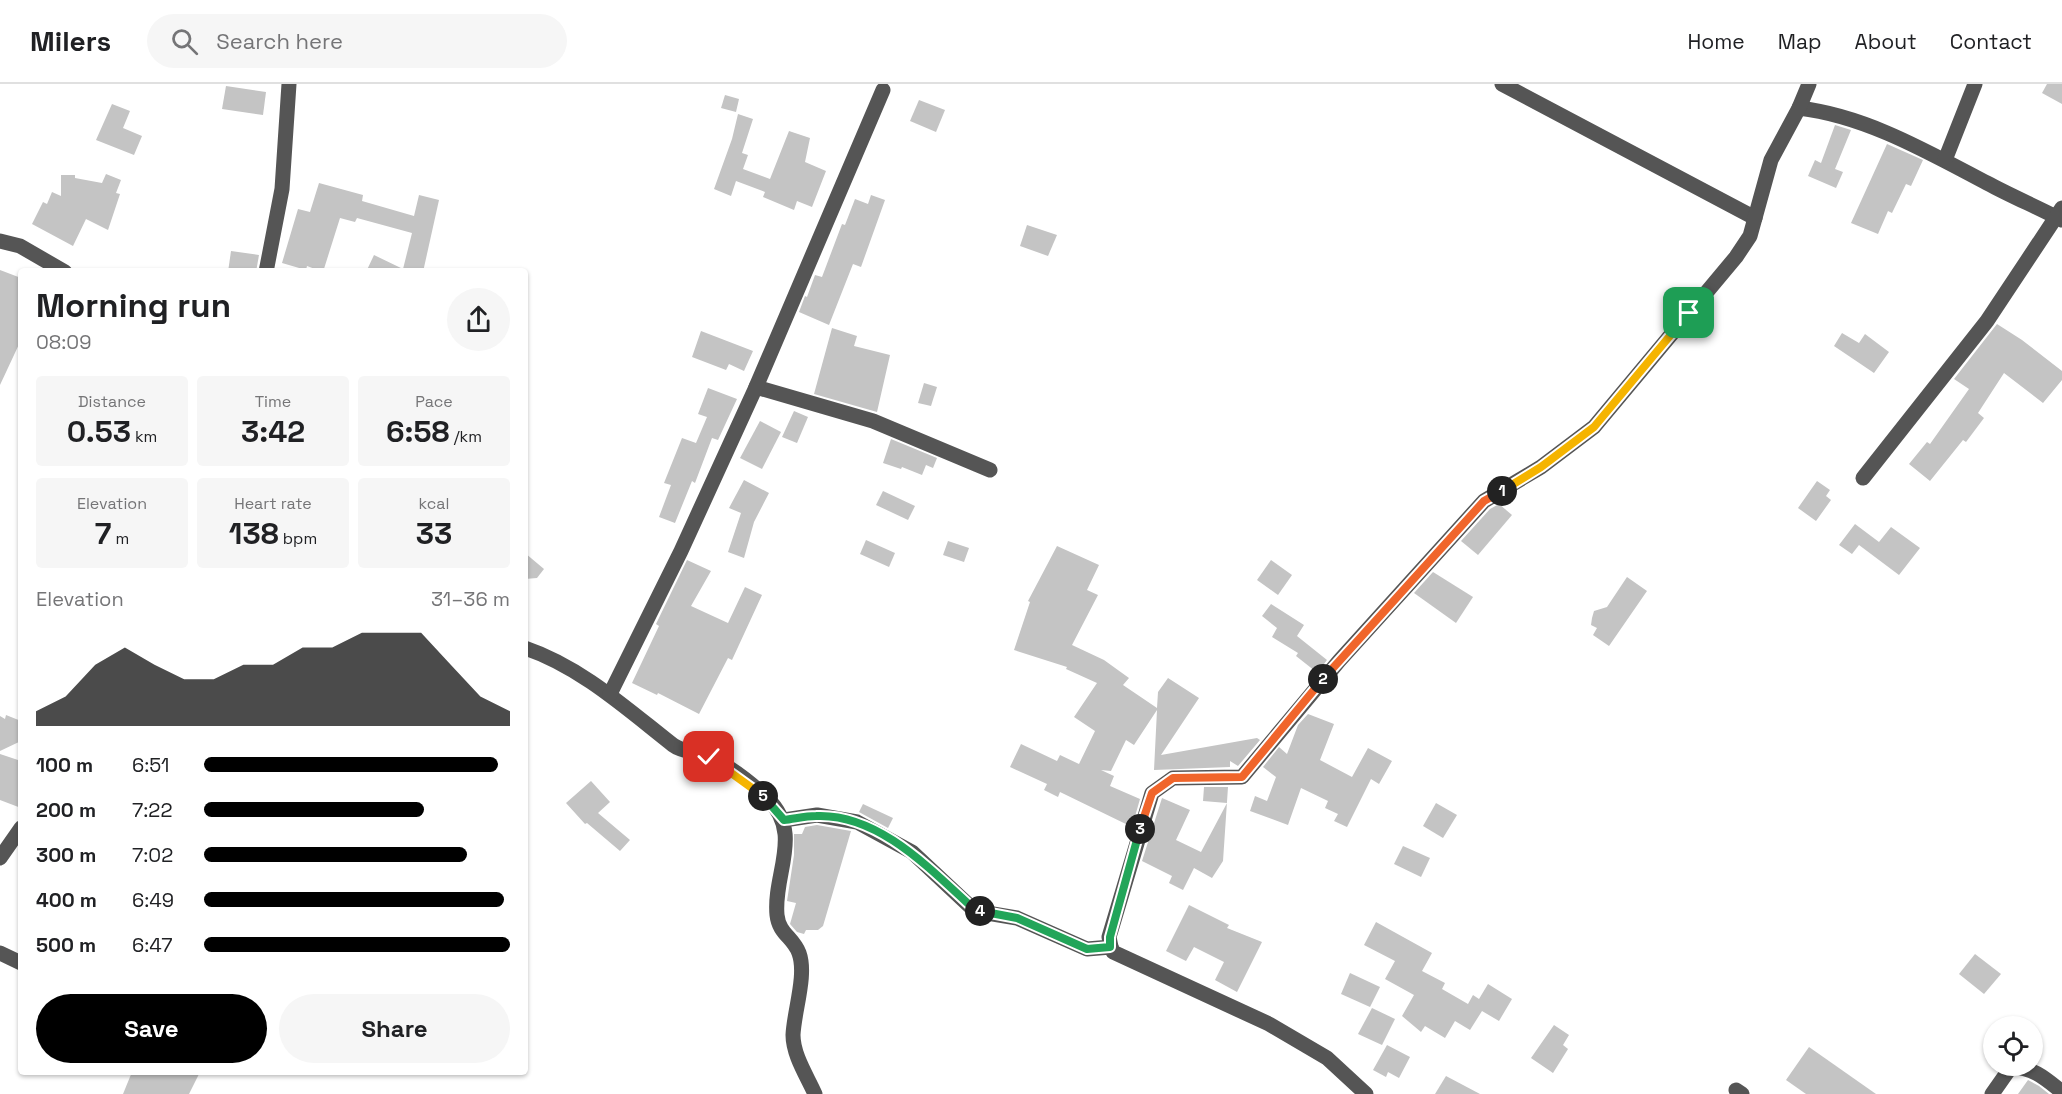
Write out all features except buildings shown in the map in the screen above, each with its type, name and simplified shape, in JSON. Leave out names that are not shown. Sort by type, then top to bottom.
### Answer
[{"type":"street","points":[[267,268],[282,189],[289,84]]},
{"type":"street","points":[[1502,84],[1755,218]]},
{"type":"street","points":[[1366,1094],[1327,1058],[1269,1024],[1113,952],[1110,947],[1110,937],[1152,793],[1173,778],[1242,777],[1339,661],[1484,501],[1541,467],[1594,427],[1736,257],[1750,236],[1771,160],[1809,84]]},
{"type":"street","points":[[1945,160],[1975,84]]},
{"type":"street","points":[[610,694],[681,551],[756,387],[883,90]]},
{"type":"street","points":[[1799,108],[1847,117],[1945,160],[1989,184],[2060,215],[1987,321],[1863,478]]},
{"type":"street","points":[[0,241],[20,246],[58,268]]},
{"type":"street","points":[[756,387],[873,421],[990,470]]},
{"type":"street","points":[[528,649],[539,653],[610,694],[675,747],[709,757],[737,775],[768,799],[784,820],[785,849],[776,901],[777,916],[780,929],[800,954],[800,982],[793,1037],[799,1062],[815,1094]]},
{"type":"street","points":[[784,820],[817,815],[857,822],[912,852],[975,910],[1017,918],[1087,949],[1110,947]]},
{"type":"street","points":[[0,858],[18,832]]},
{"type":"street","points":[[0,953],[18,962]]},
{"type":"street","points":[[1992,1094],[2011,1067],[2020,1067],[2040,1074],[2062,1092]]},
{"type":"route","points":[[709,757],[768,799],[784,820],[817,815],[857,822],[912,852],[975,910],[1017,918],[1087,949],[1110,947],[1110,937],[1131,860],[1152,793],[1173,778],[1242,777],[1339,661],[1484,501],[1541,467],[1594,427],[1689,313]]}]
